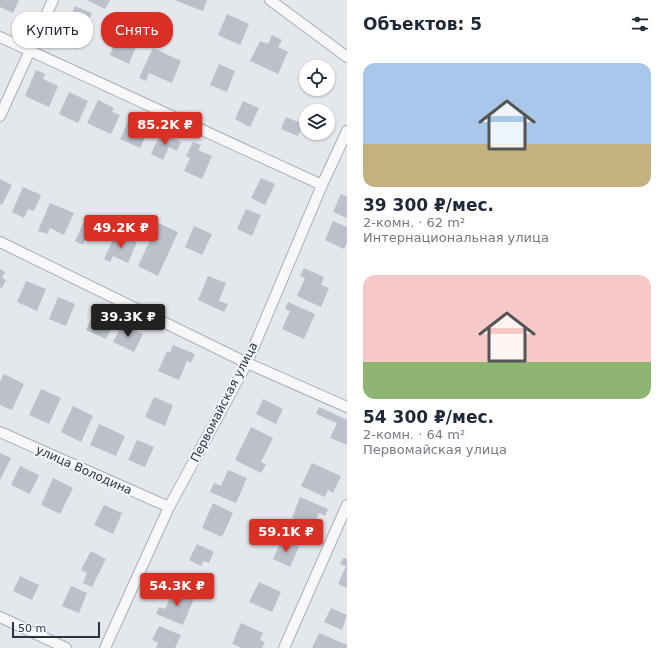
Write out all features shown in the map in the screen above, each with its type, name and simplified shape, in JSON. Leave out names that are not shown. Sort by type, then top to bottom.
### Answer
[{"type":"street","points":[[0,116],[53,0]]},
{"type":"street","points":[[270,0],[347,57]]},
{"type":"street","points":[[0,37],[322,185]]},
{"type":"street","name":"Первомайская улица","points":[[105,648],[169,507],[247,362],[322,185],[347,131]]},
{"type":"street","points":[[0,242],[247,362],[347,407]]},
{"type":"street","name":"улица Володина","points":[[0,432],[169,507]]},
{"type":"street","points":[[284,648],[347,504]]},
{"type":"street","points":[[0,617],[66,648]]},
{"type":"building","points":[[0,0],[19,0],[12,13],[0,7]]},
{"type":"building","points":[[87,0],[110,0],[105,9]]},
{"type":"building","points":[[174,0],[207,0],[203,11]]},
{"type":"building","points":[[75,6],[90,12],[72,12]]},
{"type":"building","points":[[227,14],[249,24],[240,45],[218,35]]},
{"type":"building","points":[[272,35],[282,40],[278,47],[288,52],[278,74],[250,61],[260,41],[268,44]]},
{"type":"building","points":[[113,48],[135,48],[129,64],[110,55]]},
{"type":"building","points":[[153,48],[181,61],[172,83],[149,73],[146,81],[139,78]]},
{"type":"building","points":[[219,64],[235,71],[227,92],[210,85]]},
{"type":"building","points":[[36,70],[45,74],[43,79],[58,86],[49,107],[25,96]]},
{"type":"building","points":[[69,92],[88,101],[78,123],[59,114]]},
{"type":"building","points":[[98,100],[114,108],[112,112],[120,115],[111,134],[87,123]]},
{"type":"building","points":[[243,101],[259,108],[250,127],[235,119]]},
{"type":"building","points":[[132,113],[139,116],[135,125],[148,131],[140,148],[120,139]]},
{"type":"building","points":[[286,117],[299,122],[298,136],[281,129]]},
{"type":"building","points":[[161,132],[181,142],[177,151],[169,147],[163,160],[151,154]]},
{"type":"building","points":[[193,142],[201,145],[198,150],[212,156],[202,179],[184,171],[190,158],[186,156]]},
{"type":"building","points":[[261,178],[275,184],[265,205],[251,198]]},
{"type":"building","points":[[0,179],[12,185],[2,205],[0,204]]},
{"type":"building","points":[[23,187],[41,195],[34,211],[28,209],[24,218],[12,212]]},
{"type":"building","points":[[341,194],[347,197],[347,218],[333,212]]},
{"type":"building","points":[[50,203],[74,213],[64,235],[50,228],[47,234],[38,231]]},
{"type":"building","points":[[246,209],[261,215],[252,236],[237,229]]},
{"type":"building","points":[[87,215],[103,222],[95,241],[86,237],[83,245],[75,241]]},
{"type":"building","points":[[333,221],[347,227],[347,243],[344,249],[325,240]]},
{"type":"building","points":[[158,223],[178,232],[158,276],[138,266]]},
{"type":"building","points":[[194,226],[212,234],[202,255],[185,247]]},
{"type":"building","points":[[116,233],[137,242],[128,263],[113,256],[110,262],[104,259]]},
{"type":"building","points":[[304,268],[324,277],[321,285],[329,288],[321,307],[297,296],[305,278],[300,276]]},
{"type":"building","points":[[0,269],[5,272],[2,278],[6,280],[2,288],[0,287]]},
{"type":"building","points":[[208,276],[226,283],[219,301],[228,304],[224,312],[198,300]]},
{"type":"building","points":[[26,281],[46,289],[37,311],[17,302]]},
{"type":"building","points":[[58,297],[75,304],[66,326],[49,319]]},
{"type":"building","points":[[288,302],[315,314],[304,339],[282,329],[290,311],[285,309]]},
{"type":"building","points":[[94,313],[114,322],[106,339],[86,330]]},
{"type":"building","points":[[122,325],[143,334],[134,352],[113,342]]},
{"type":"building","points":[[173,345],[195,354],[191,363],[187,361],[179,380],[158,371],[167,351],[170,353]]},
{"type":"building","points":[[4,374],[24,384],[12,410],[0,405],[0,382]]},
{"type":"building","points":[[41,389],[61,398],[49,424],[29,415]]},
{"type":"building","points":[[154,397],[173,405],[165,426],[145,417]]},
{"type":"building","points":[[263,399],[283,409],[276,424],[256,414]]},
{"type":"building","points":[[73,406],[93,416],[81,442],[61,432]]},
{"type":"building","points":[[319,407],[347,420],[347,445],[330,438],[337,423],[316,414]]},
{"type":"building","points":[[99,424],[125,436],[116,456],[90,445]]},
{"type":"building","points":[[251,427],[273,438],[261,462],[266,464],[261,473],[235,460]]},
{"type":"building","points":[[137,440],[154,447],[145,467],[128,460]]},
{"type":"building","points":[[0,453],[11,458],[0,480]]},
{"type":"building","points":[[312,463],[341,476],[333,493],[328,490],[325,497],[301,486]]},
{"type":"building","points":[[20,466],[39,475],[30,494],[11,485]]},
{"type":"building","points":[[228,470],[247,478],[236,503],[210,492],[214,483],[221,486]]},
{"type":"building","points":[[53,478],[73,488],[60,514],[41,505]]},
{"type":"building","points":[[300,497],[328,509],[325,516],[319,513],[311,531],[301,526],[303,522],[292,518]]},
{"type":"building","points":[[213,503],[233,513],[222,537],[202,528]]},
{"type":"building","points":[[104,505],[122,513],[113,534],[94,525]]},
{"type":"building","points":[[282,539],[299,547],[290,567],[273,559]]},
{"type":"building","points":[[197,544],[214,552],[209,563],[204,561],[201,566],[189,560]]},
{"type":"building","points":[[91,551],[106,559],[92,587],[83,583],[87,573],[81,570]]},
{"type":"building","points":[[343,558],[347,559],[347,588],[338,584],[346,566],[340,564]]},
{"type":"building","points":[[20,576],[39,585],[32,600],[13,591]]},
{"type":"building","points":[[259,582],[281,592],[272,612],[249,602]]},
{"type":"building","points":[[71,586],[87,593],[79,613],[62,606]]},
{"type":"building","points":[[174,588],[195,596],[183,625],[156,614],[159,607],[165,609]]},
{"type":"building","points":[[331,608],[347,615],[342,630],[324,622]]},
{"type":"building","points":[[241,623],[263,633],[260,640],[265,642],[262,648],[242,648],[232,644]]},
{"type":"building","points":[[159,626],[181,635],[175,648],[156,648],[158,643],[152,640]]},
{"type":"building","points":[[319,633],[347,645],[347,648],[312,648]]}]
